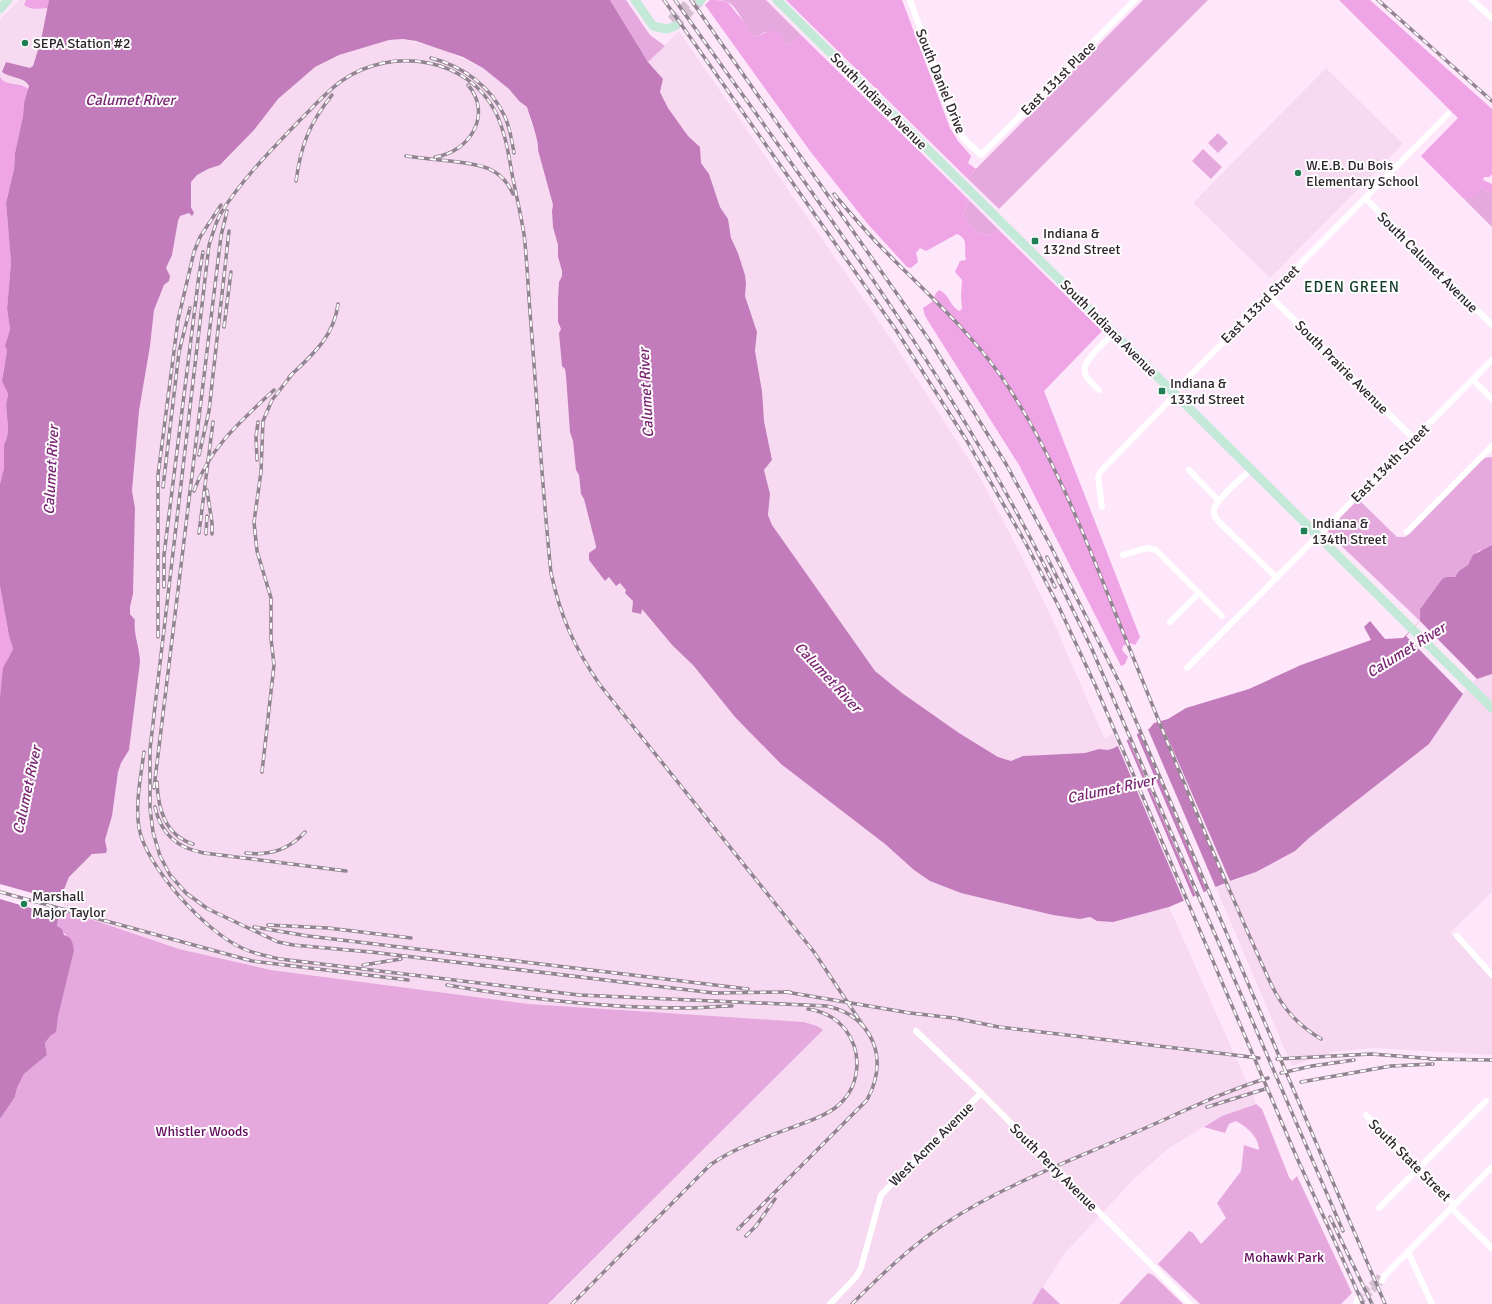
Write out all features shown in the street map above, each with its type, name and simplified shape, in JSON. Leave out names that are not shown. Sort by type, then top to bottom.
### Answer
[{"type":"main road","points":[[0,8],[8,0]]},
{"type":"main road","points":[[635,0],[649,22],[660,29],[667,29],[673,23]]},
{"type":"main road","name":"South Indiana Avenue","points":[[777,0],[1319,535],[1492,708]]},
{"type":"street","name":"South Daniel Drive","points":[[910,0],[932,61],[963,138],[981,156]]},
{"type":"street","name":"East 131st Place","points":[[981,156],[1135,0]]},
{"type":"street","points":[[1472,0],[1492,18]]},
{"type":"street","name":"East 133rd Street","points":[[1102,506],[1098,477],[1100,472],[1168,402],[1174,392],[1448,114]]},
{"type":"street","name":"South Calumet Avenue","points":[[1365,198],[1492,325]]},
{"type":"street","name":"South Prairie Avenue","points":[[1269,295],[1414,439]]},
{"type":"street","points":[[1099,390],[1084,372],[1085,366],[1088,360],[1114,333]]},
{"type":"street","name":"East 134th Street","points":[[1187,668],[1492,360]]},
{"type":"street","points":[[1473,380],[1492,399]]},
{"type":"street","points":[[1407,532],[1492,446]]},
{"type":"street","points":[[1251,469],[1219,501],[1214,511],[1218,521],[1277,578]]},
{"type":"street","points":[[1189,470],[1219,501]]},
{"type":"street","points":[[1123,555],[1147,548],[1156,550],[1222,616]]},
{"type":"street","points":[[1170,622],[1199,592]]},
{"type":"street","points":[[1457,936],[1492,975]]},
{"type":"street","name":"South Perry Avenue","points":[[916,1031],[981,1093],[1190,1304]]},
{"type":"street","name":"West Acme Avenue","points":[[830,1304],[856,1277],[861,1268],[880,1195],[981,1093]]},
{"type":"street","points":[[1379,1208],[1486,1101]]},
{"type":"street","name":"South State Street","points":[[1366,1115],[1419,1168],[1492,1248]]},
{"type":"street","points":[[1383,1277],[1492,1167]]},
{"type":"street","points":[[1408,1252],[1432,1304]]},
{"type":"shaded area","points":[[19,0],[26,0],[24,2],[39,9],[48,8],[41,40],[28,83],[29,90],[22,85],[6,83],[0,77],[0,20]]},
{"type":"shaded area","points":[[26,0],[49,0],[48,8],[29,8],[24,5]]},
{"type":"shaded area","points":[[710,0],[728,3],[744,22],[748,32],[756,37],[771,30],[780,33],[785,44],[790,45],[801,35],[969,200],[963,215],[975,230],[986,236],[999,230],[1102,331],[1044,391],[1140,637],[1135,645],[1130,643],[1123,646],[1122,650],[1128,657],[1125,664],[1121,666],[1019,465],[925,316],[923,308],[932,302],[939,290],[945,294],[956,309],[959,311],[962,309],[962,280],[955,272],[960,261],[966,260],[965,242],[961,236],[957,234],[926,251],[920,248],[916,253],[918,262],[911,268],[907,267],[867,223],[810,151],[705,5]]},
{"type":"shaded area","points":[[786,0],[902,0],[950,128],[958,141],[971,156],[968,163],[976,169],[967,178]]},
{"type":"shaded area","points":[[1339,0],[1370,0],[1492,109],[1492,174],[1489,177],[1484,177],[1483,180],[1492,184],[1492,193],[1489,193],[1480,187],[1477,195],[1467,199],[1463,198],[1421,156],[1458,118]]},
{"type":"shaded area","points":[[679,31],[893,342],[980,477],[1051,616],[1104,738],[1113,734],[1118,745],[1108,750],[1099,749],[1085,753],[1023,756],[1011,761],[998,757],[959,733],[902,693],[875,671],[777,535],[768,515],[770,494],[764,470],[772,460],[764,421],[762,391],[755,351],[757,332],[745,296],[745,275],[738,253],[731,238],[728,219],[720,207],[709,174],[701,163],[700,147],[688,136],[668,108],[660,92],[662,81],[661,77],[648,62]]},
{"type":"shaded area","points":[[403,39],[442,49],[483,68],[509,89],[519,101],[527,107],[531,123],[539,141],[538,150],[553,205],[552,211],[558,245],[558,257],[562,271],[562,276],[559,282],[558,322],[561,330],[562,366],[565,369],[566,376],[570,432],[573,441],[576,470],[579,475],[581,494],[584,499],[596,546],[596,548],[589,553],[589,560],[605,581],[609,577],[620,583],[626,590],[625,593],[648,614],[649,619],[658,627],[673,646],[693,665],[735,717],[781,764],[885,844],[914,870],[930,881],[1080,919],[1090,917],[1097,921],[1113,922],[1169,907],[1256,1103],[1222,1116],[1169,1148],[1134,1179],[1065,1253],[1032,1304],[548,1304],[822,1030],[529,1004],[271,970],[179,949],[61,909],[63,892],[69,877],[87,857],[98,852],[106,853],[107,850],[105,840],[112,816],[118,772],[129,749],[140,651],[134,629],[135,620],[130,614],[133,594],[135,508],[132,491],[139,411],[150,346],[154,310],[164,285],[169,281],[166,268],[172,255],[178,221],[180,216],[189,213],[191,207],[191,182],[197,175],[220,165],[226,160],[254,130],[278,99],[315,67],[339,55],[389,40]]},
{"type":"shaded area","name":"W.E.B. Du Bois Elementary School","points":[[1326,68],[1403,144],[1270,278],[1193,203]]},
{"type":"shaded area","points":[[0,77],[6,82],[26,87],[29,90],[24,103],[23,116],[15,153],[14,169],[6,203],[11,262],[7,309],[10,329],[7,339],[7,350],[2,380],[8,394],[6,405],[8,428],[4,445],[4,468],[0,484]]},
{"type":"shaded area","points":[[0,586],[9,636],[13,649],[8,658],[0,697]]},
{"type":"shaded area","points":[[1492,674],[1492,892],[1450,933],[1492,975],[1492,1055],[1374,1048],[1333,1052],[1292,1066],[1216,888],[1256,872],[1295,851],[1309,838],[1429,744],[1463,694],[1477,679]]},
{"type":"green space","points":[[610,0],[626,0],[650,35],[665,46],[648,62]]},
{"type":"green space","points":[[721,0],[766,0],[801,35],[790,45],[785,44],[780,33],[765,32],[756,37],[748,32],[744,22],[733,6],[730,3]]},
{"type":"green space","points":[[1143,0],[1208,0],[999,209],[967,178]]},
{"type":"green space","points":[[1218,133],[1228,143],[1218,153],[1208,143]]},
{"type":"green space","points":[[1203,149],[1222,167],[1211,179],[1192,161]]},
{"type":"green space","points":[[1480,187],[1489,193],[1492,193],[1492,227],[1463,198],[1467,199]]},
{"type":"green space","points":[[969,200],[999,230],[986,236],[975,230],[963,215]]},
{"type":"green space","points":[[1492,457],[1492,545],[1485,550],[1478,551],[1468,566],[1458,575],[1452,578],[1442,579],[1420,609],[1420,621],[1329,534],[1328,530],[1358,499],[1397,537],[1405,537],[1483,458]]},
{"type":"green space","name":"Whistler Woods","points":[[61,909],[179,949],[271,970],[529,1004],[804,1022],[817,1026],[823,1030],[548,1304],[0,1304],[0,1119],[15,1097],[17,1088],[24,1074],[47,1055],[45,1043],[58,1017],[74,951],[70,940],[57,926]]},
{"type":"green space","name":"Mohawk Park","points":[[1256,1104],[1262,1109],[1289,1177],[1292,1181],[1297,1176],[1352,1293],[1341,1304],[1200,1304],[1158,1264],[1189,1231],[1193,1233],[1201,1244],[1226,1218],[1217,1203],[1241,1171],[1244,1145],[1259,1150],[1258,1145],[1252,1133],[1236,1121],[1229,1124],[1225,1133],[1204,1127],[1222,1116]]},
{"type":"green space","points":[[1148,1273],[1153,1275],[1183,1304],[1119,1304]]},
{"type":"green space","points":[[1042,1287],[1060,1304],[1032,1304]]},
{"type":"water","name":"Calumet River","points":[[49,0],[610,0],[648,62],[663,79],[660,92],[668,108],[688,136],[700,147],[701,163],[709,174],[720,207],[728,219],[731,238],[738,253],[745,275],[745,296],[757,332],[755,351],[762,391],[764,421],[772,460],[764,470],[770,494],[768,515],[772,525],[875,671],[902,693],[959,733],[998,757],[1011,761],[1023,756],[1085,753],[1099,749],[1108,750],[1114,748],[1144,730],[1149,729],[1154,723],[1168,719],[1186,708],[1249,689],[1301,665],[1371,640],[1364,627],[1370,621],[1385,639],[1403,638],[1420,621],[1420,609],[1442,579],[1446,577],[1455,577],[1459,571],[1468,565],[1473,555],[1492,545],[1492,674],[1477,679],[1463,694],[1429,744],[1309,838],[1295,851],[1256,872],[1230,881],[1169,907],[1113,922],[1097,921],[1090,917],[1080,919],[1053,915],[961,893],[930,881],[914,870],[885,844],[781,764],[735,717],[693,665],[673,646],[642,609],[641,614],[632,612],[633,601],[625,593],[626,590],[620,583],[616,586],[609,577],[605,581],[589,560],[589,553],[596,548],[596,546],[584,499],[581,494],[579,475],[576,470],[573,441],[570,432],[566,376],[565,369],[562,366],[559,333],[561,329],[558,322],[559,282],[562,276],[562,271],[558,257],[558,245],[553,227],[553,205],[538,150],[536,134],[527,107],[519,101],[509,89],[483,68],[463,57],[416,41],[403,39],[389,40],[339,55],[315,67],[278,99],[254,130],[220,165],[197,175],[191,182],[191,207],[194,213],[192,216],[189,213],[180,216],[178,221],[172,255],[166,268],[170,276],[169,281],[164,285],[154,310],[150,346],[139,411],[132,491],[135,508],[133,594],[130,614],[135,620],[140,662],[129,750],[121,763],[118,772],[112,816],[105,840],[107,850],[106,853],[92,854],[69,877],[63,892],[57,926],[62,929],[64,935],[67,936],[73,943],[74,951],[58,1017],[56,1032],[50,1036],[45,1043],[47,1055],[24,1074],[17,1088],[15,1097],[0,1119],[0,697],[3,668],[13,649],[9,636],[0,586],[0,484],[4,468],[4,445],[8,428],[6,405],[8,394],[2,381],[7,350],[5,346],[10,329],[7,309],[11,262],[6,203],[14,169],[15,153],[23,116],[24,103],[29,86],[21,79],[2,72],[6,62],[30,68],[33,66],[41,40]]},
{"type":"pier","points":[[1420,621],[1477,679],[1463,694],[1406,636]]},
{"type":"pier","points":[[1157,720],[1160,720],[1230,881],[1226,883]]},
{"type":"pier","points":[[1147,727],[1216,888],[1207,892],[1139,732]]},
{"type":"pier","points":[[1136,733],[1204,893],[1196,896],[1128,738]]},
{"type":"pier","points":[[1126,739],[1193,897],[1184,901],[1117,744]]},
{"type":"pier","points":[[0,884],[64,902],[61,917],[0,899]]},
{"type":"tunnel","points":[[671,20],[691,0]]},
{"type":"tunnel","points":[[675,26],[700,1]]},
{"type":"tunnel","points":[[1358,1298],[1380,1276]]},
{"type":"tunnel","points":[[1360,1303],[1382,1281]]},
{"type":"railway","points":[[664,0],[896,330],[967,441],[1025,542],[1058,605],[1096,687],[1297,1158],[1363,1304]]},
{"type":"railway","points":[[675,0],[827,214],[925,359],[971,433],[1015,509],[1055,587]]},
{"type":"railway","points":[[691,0],[930,341],[1006,464],[1049,543],[1121,686],[1385,1304]]},
{"type":"railway","points":[[1378,0],[1492,101]]},
{"type":"railway","points":[[431,58],[454,66],[464,72],[484,87],[492,96],[507,121],[514,153]]},
{"type":"railway","points":[[790,992],[714,993],[371,952],[293,945],[278,942],[208,909],[186,893],[170,875],[160,856],[153,832],[150,808],[150,749],[209,245],[221,213],[229,200],[259,163],[327,93],[337,84],[362,69],[384,63],[406,61],[427,63],[448,69],[467,79],[483,94],[496,113],[507,146],[524,234],[551,573],[564,618],[576,645],[600,685],[814,952],[868,1033]]},
{"type":"railway","points":[[435,157],[447,154],[458,148],[467,140],[474,130],[478,119],[478,108],[475,96],[468,85]]},
{"type":"railway","points":[[296,181],[300,156],[307,135],[317,116],[332,95]]},
{"type":"railway","points":[[406,156],[479,165],[502,177],[513,194]]},
{"type":"railway","points":[[834,194],[870,236],[950,316],[981,350],[1009,388],[1027,418],[1060,480],[1088,544],[1197,814],[1271,984],[1292,1016],[1305,1028],[1321,1039]]},
{"type":"railway","points":[[158,637],[158,475],[178,320],[194,252],[200,237],[221,205]]},
{"type":"railway","points":[[154,788],[221,236],[227,211]]},
{"type":"railway","points":[[199,455],[209,411],[229,231]]},
{"type":"railway","points":[[164,587],[164,555],[203,252]]},
{"type":"railway","points":[[224,327],[231,272]]},
{"type":"railway","points":[[289,377],[321,345],[332,326],[336,316],[338,304]]},
{"type":"railway","points":[[163,487],[179,352],[190,308]]},
{"type":"railway","points":[[262,772],[274,665],[271,638],[271,598],[257,551],[254,522],[261,472],[263,421],[272,400],[293,373]]},
{"type":"railway","points":[[194,491],[208,461],[217,448],[274,390]]},
{"type":"railway","points":[[199,533],[213,422]]},
{"type":"railway","points":[[257,460],[256,437],[258,422]]},
{"type":"railway","points":[[207,490],[212,523],[212,534]]},
{"type":"railway","points":[[206,534],[207,516]]},
{"type":"railway","points":[[1047,557],[1091,647],[1343,1231]]},
{"type":"railway","points":[[144,752],[139,790],[138,819],[144,844],[153,861],[165,879],[195,913],[228,940],[251,952],[280,959],[579,995],[827,1006],[843,1012],[856,1020],[866,1030],[873,1042],[876,1055],[877,1070],[874,1085],[867,1100],[738,1229]]},
{"type":"railway","points":[[157,782],[159,802],[165,820],[176,834],[183,840],[193,844]]},
{"type":"railway","points":[[155,807],[161,825],[166,832],[178,843],[194,851],[346,871]]},
{"type":"railway","points":[[246,853],[255,854],[278,850],[293,843],[305,832]]},
{"type":"railway","points":[[0,892],[252,961],[408,980]]},
{"type":"railway","points":[[268,925],[328,928],[411,938]]},
{"type":"railway","points":[[254,927],[308,936],[748,989]]},
{"type":"railway","points":[[363,965],[401,959]]},
{"type":"railway","points":[[447,985],[566,1002],[657,1008],[732,1006]]},
{"type":"railway","points":[[786,992],[910,1013],[954,1018],[999,1027],[1259,1058]]},
{"type":"railway","points":[[572,1304],[710,1165],[730,1153],[763,1138],[821,1116],[835,1108],[843,1100],[850,1091],[854,1081],[857,1060],[855,1049],[845,1029],[833,1018],[818,1011],[808,1009]]},
{"type":"railway","points":[[1277,1059],[1371,1054],[1436,1059]]},
{"type":"railway","points":[[1430,1059],[1492,1060]]},
{"type":"railway","points":[[1281,1073],[1312,1066],[1354,1060]]},
{"type":"railway","points":[[1301,1082],[1391,1066],[1433,1064]]},
{"type":"railway","points":[[852,1304],[885,1272],[921,1241],[968,1209],[1038,1174],[1200,1104],[1268,1078]]},
{"type":"railway","points":[[1207,1107],[1265,1089]]},
{"type":"railway","points":[[746,1236],[756,1226],[775,1199]]},
{"type":"railway","points":[[1330,1217],[1372,1304]]},
{"type":"place","name":"SEPA Station #2","points":[[25,43]]},
{"type":"place","name":"W.E.B. Du Bois Elementary School","points":[[1298,173]]},
{"type":"place","name":"Indiana & 132nd Street","points":[[1035,241]]},
{"type":"place","name":"Indiana & 133rd Street","points":[[1162,391]]},
{"type":"place","name":"Indiana & 134th Street","points":[[1304,531]]},
{"type":"place","name":"Marshall Major Taylor","points":[[24,904]]},
{"type":"district","name":"EDEN GREEN","points":[[1352,287]]}]
